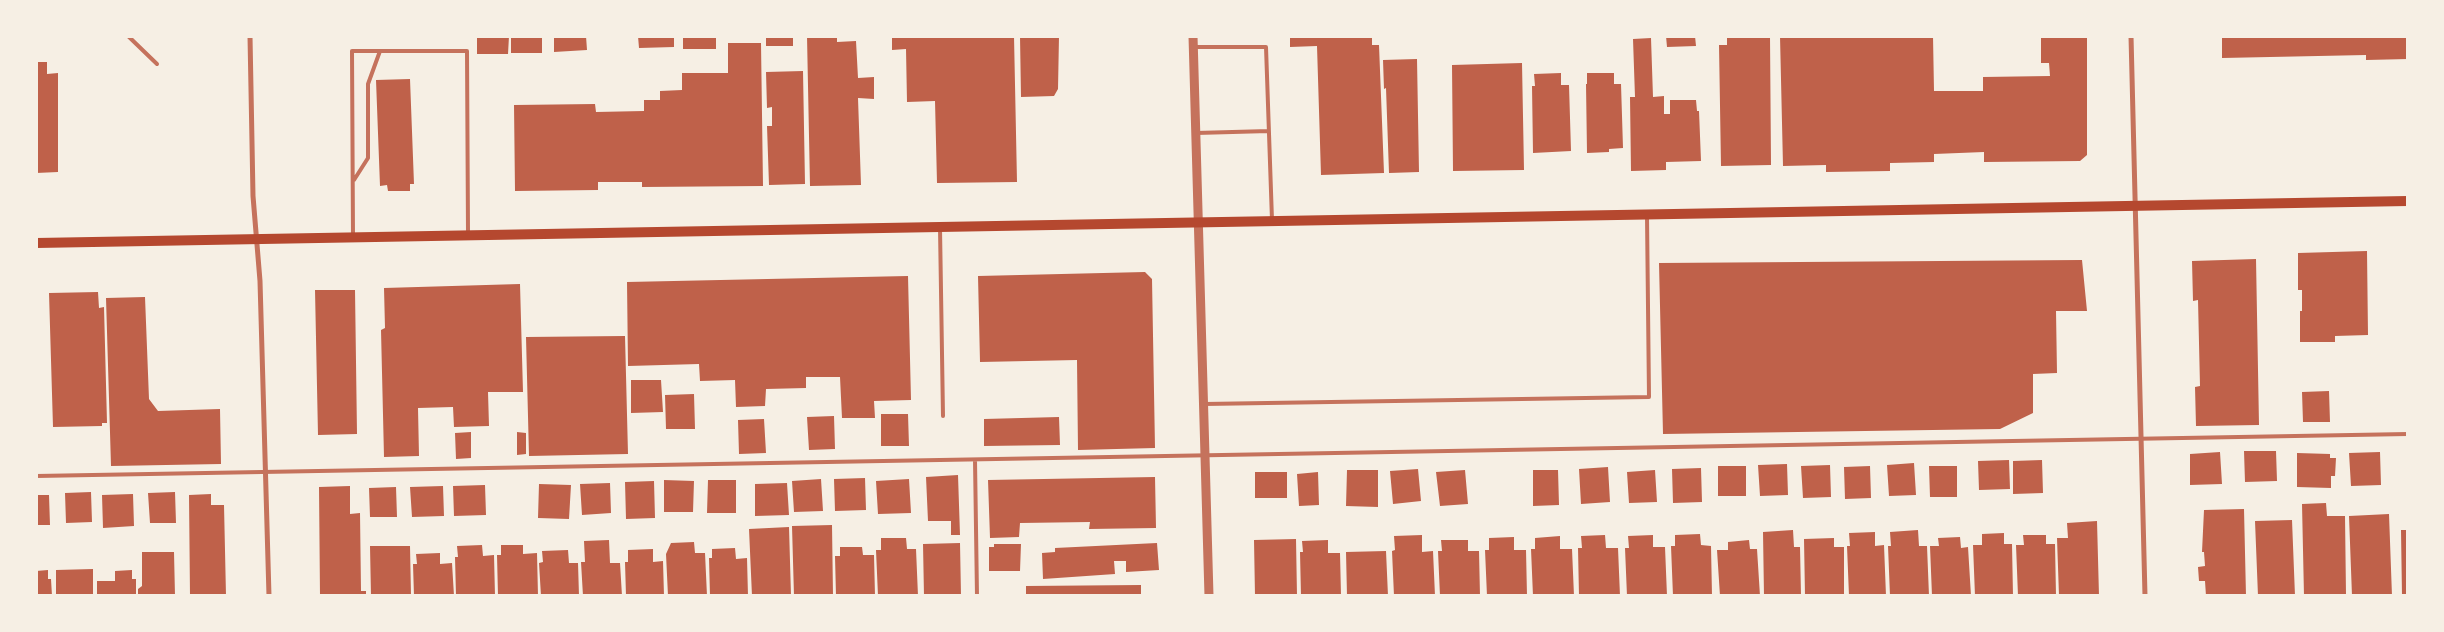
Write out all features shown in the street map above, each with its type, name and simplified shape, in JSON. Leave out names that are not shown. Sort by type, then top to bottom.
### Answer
[{"type":"main road","points":[[36,243],[2408,201]]},
{"type":"street","points":[[250,36],[269,596]]},
{"type":"street","points":[[1193,36],[1209,596]]},
{"type":"street","points":[[2131,36],[2145,596]]},
{"type":"lane","points":[[128,36],[156,64]]},
{"type":"lane","points":[[1193,47],[1266,47],[1272,220]]},
{"type":"lane","points":[[353,237],[352,51],[467,51],[468,234]]},
{"type":"lane","points":[[353,181],[368,158],[368,84],[380,51]]},
{"type":"lane","points":[[1195,133],[1268,131]]},
{"type":"lane","points":[[1204,404],[1649,397],[1646,214]]},
{"type":"lane","points":[[940,226],[943,416]]},
{"type":"lane","points":[[36,476],[2408,434]]},
{"type":"lane","points":[[974,460],[977,596]]},
{"type":"building","points":[[477,36],[509,36],[508,54],[477,54]]},
{"type":"building","points":[[511,36],[542,36],[542,53],[511,53]]},
{"type":"building","points":[[554,36],[586,36],[587,50],[554,52]]},
{"type":"building","points":[[638,36],[674,36],[674,47],[639,48]]},
{"type":"building","points":[[683,36],[716,36],[716,49],[683,49]]},
{"type":"building","points":[[766,36],[793,36],[793,46],[766,46]]},
{"type":"building","points":[[807,36],[837,36],[837,42],[856,41],[858,78],[874,77],[874,99],[858,98],[861,185],[810,186]]},
{"type":"building","points":[[892,36],[1014,36],[1017,182],[937,183],[935,101],[907,102],[906,49],[892,50]]},
{"type":"building","points":[[1020,36],[1059,36],[1058,89],[1054,96],[1021,97]]},
{"type":"building","points":[[1290,36],[1372,36],[1372,45],[1379,45],[1384,173],[1321,175],[1317,46],[1290,47]]},
{"type":"building","points":[[1666,36],[1695,36],[1696,46],[1667,47]]},
{"type":"building","points":[[1780,36],[1933,36],[1934,91],[1983,91],[1983,77],[2050,76],[2049,63],[2041,63],[2041,36],[2087,36],[2087,155],[2080,161],[1984,162],[1984,152],[1934,154],[1934,162],[1890,163],[1890,171],[1826,172],[1826,165],[1783,166]]},
{"type":"building","points":[[2222,36],[2408,36],[2408,59],[2366,60],[2366,55],[2222,58]]},
{"type":"building","points":[[1727,37],[1770,37],[1771,165],[1721,166],[1719,45],[1727,45]]},
{"type":"building","points":[[1651,38],[1653,97],[1664,96],[1664,114],[1670,114],[1670,100],[1696,100],[1697,111],[1699,111],[1701,161],[1666,162],[1666,170],[1631,171],[1630,97],[1635,97],[1633,39]]},
{"type":"building","points":[[728,43],[761,43],[763,186],[642,187],[642,182],[598,182],[598,190],[515,191],[514,105],[595,104],[596,112],[644,111],[644,100],[660,100],[660,91],[682,90],[682,73],[728,73]]},
{"type":"building","points":[[1417,59],[1419,172],[1389,173],[1386,88],[1384,89],[1383,60]]},
{"type":"building","points":[[36,62],[47,62],[47,74],[58,73],[58,172],[36,173]]},
{"type":"building","points":[[1522,63],[1524,170],[1453,171],[1452,65]]},
{"type":"building","points":[[803,71],[805,184],[769,185],[767,126],[772,126],[772,107],[767,108],[766,72]]},
{"type":"building","points":[[1561,73],[1561,85],[1569,85],[1571,151],[1533,153],[1532,86],[1535,86],[1534,74]]},
{"type":"building","points":[[1587,73],[1614,73],[1614,84],[1621,84],[1623,148],[1609,149],[1609,152],[1587,153]]},
{"type":"building","points":[[410,79],[414,184],[410,184],[410,191],[388,191],[387,185],[380,186],[376,80]]},
{"type":"building","points":[[2367,251],[2368,335],[2335,336],[2335,342],[2300,342],[2302,290],[2298,290],[2298,253]]},
{"type":"building","points":[[2256,259],[2259,425],[2196,426],[2195,387],[2200,386],[2198,300],[2193,301],[2192,261]]},
{"type":"building","points":[[2082,260],[2087,311],[2056,311],[2057,373],[2033,374],[2033,413],[2000,429],[1663,434],[1659,263]]},
{"type":"building","points":[[1145,272],[1152,279],[1155,448],[1078,450],[1077,360],[980,362],[978,276]]},
{"type":"building","points":[[908,276],[911,400],[874,401],[875,418],[842,418],[840,377],[806,377],[806,388],[766,389],[765,406],[736,407],[735,380],[700,381],[699,364],[628,366],[627,282]]},
{"type":"building","points":[[520,284],[523,392],[488,392],[489,426],[454,427],[453,407],[418,408],[419,456],[384,457],[381,330],[385,328],[384,288]]},
{"type":"building","points":[[315,290],[355,290],[357,434],[318,435]]},
{"type":"building","points":[[98,292],[99,308],[104,307],[107,423],[102,423],[102,426],[53,427],[49,293]]},
{"type":"building","points":[[145,297],[149,399],[158,411],[220,409],[221,464],[111,466],[106,298]]},
{"type":"building","points":[[625,336],[628,454],[529,456],[526,337]]},
{"type":"building","points":[[631,380],[661,380],[663,412],[631,413]]},
{"type":"building","points":[[2329,391],[2330,422],[2303,422],[2302,392]]},
{"type":"building","points":[[694,394],[695,429],[666,429],[665,395]]},
{"type":"building","points":[[881,414],[908,414],[909,446],[881,446]]},
{"type":"building","points":[[834,416],[835,449],[809,450],[807,417]]},
{"type":"building","points":[[1059,417],[1060,445],[984,446],[984,419]]},
{"type":"building","points":[[764,419],[766,453],[739,454],[738,420]]},
{"type":"building","points":[[471,432],[471,458],[456,459],[455,433]]},
{"type":"building","points":[[517,432],[526,433],[526,454],[517,455]]},
{"type":"building","points":[[2244,451],[2276,451],[2277,481],[2245,482]]},
{"type":"building","points":[[2220,452],[2222,484],[2190,485],[2190,454]]},
{"type":"building","points":[[2380,452],[2381,485],[2351,486],[2349,453]]},
{"type":"building","points":[[2297,453],[2330,454],[2330,458],[2336,458],[2335,476],[2331,476],[2331,488],[2297,487]]},
{"type":"building","points":[[2009,460],[2010,489],[1979,490],[1978,461]]},
{"type":"building","points":[[2042,460],[2043,493],[2013,494],[2013,461]]},
{"type":"building","points":[[1914,463],[1916,495],[1889,496],[1887,465]]},
{"type":"building","points":[[1787,464],[1788,495],[1760,496],[1758,465]]},
{"type":"building","points":[[1830,465],[1831,497],[1803,498],[1801,466]]},
{"type":"building","points":[[1718,466],[1746,466],[1746,496],[1718,496]]},
{"type":"building","points":[[1870,466],[1871,498],[1845,499],[1844,467]]},
{"type":"building","points":[[1929,466],[1957,466],[1957,497],[1930,497]]},
{"type":"building","points":[[1608,467],[1610,502],[1581,504],[1579,469]]},
{"type":"building","points":[[1701,468],[1702,502],[1673,503],[1672,469]]},
{"type":"building","points":[[1418,469],[1421,501],[1393,504],[1390,471]]},
{"type":"building","points":[[1347,470],[1378,470],[1378,507],[1346,506]]},
{"type":"building","points":[[1465,470],[1468,504],[1440,506],[1436,472]]},
{"type":"building","points":[[1533,470],[1558,470],[1559,505],[1533,506]]},
{"type":"building","points":[[1655,470],[1657,502],[1629,503],[1627,472]]},
{"type":"building","points":[[1255,472],[1287,472],[1287,498],[1255,498]]},
{"type":"building","points":[[1318,472],[1319,505],[1299,506],[1297,474]]},
{"type":"building","points":[[958,475],[960,535],[951,535],[951,521],[928,521],[926,477]]},
{"type":"building","points":[[1155,477],[1156,528],[1089,529],[1090,522],[1020,523],[1019,537],[990,538],[988,480]]},
{"type":"building","points":[[865,478],[866,510],[835,511],[834,479]]},
{"type":"building","points":[[821,479],[823,511],[794,512],[792,481]]},
{"type":"building","points":[[909,479],[911,513],[878,514],[876,481]]},
{"type":"building","points":[[664,480],[694,481],[693,512],[664,512]]},
{"type":"building","points":[[708,480],[736,480],[736,513],[707,513]]},
{"type":"building","points":[[654,481],[655,518],[626,519],[625,482]]},
{"type":"building","points":[[610,483],[611,513],[582,515],[580,484]]},
{"type":"building","points":[[787,483],[789,515],[755,516],[755,484]]},
{"type":"building","points":[[539,484],[571,485],[569,519],[538,518]]},
{"type":"building","points":[[485,485],[486,515],[454,516],[453,486]]},
{"type":"building","points":[[350,486],[350,514],[360,513],[361,591],[366,591],[366,596],[320,596],[319,487]]},
{"type":"building","points":[[443,486],[444,516],[412,517],[410,487]]},
{"type":"building","points":[[396,487],[397,517],[370,517],[369,488]]},
{"type":"building","points":[[91,492],[92,522],[66,523],[65,493]]},
{"type":"building","points":[[175,492],[176,523],[150,523],[148,493]]},
{"type":"building","points":[[133,494],[134,526],[103,528],[102,495]]},
{"type":"building","points":[[211,494],[211,505],[224,505],[226,596],[190,596],[189,495]]},
{"type":"building","points":[[36,495],[49,495],[50,525],[36,525]]},
{"type":"building","points":[[2326,503],[2327,516],[2345,516],[2346,595],[2304,596],[2302,504]]},
{"type":"building","points":[[2244,509],[2246,596],[2206,596],[2205,581],[2199,581],[2198,567],[2205,566],[2204,552],[2202,552],[2204,510]]},
{"type":"building","points":[[2389,514],[2392,596],[2352,596],[2349,516]]},
{"type":"building","points":[[2292,520],[2295,596],[2258,596],[2255,521]]},
{"type":"building","points":[[2097,521],[2099,596],[2059,596],[2057,538],[2068,538],[2067,523]]},
{"type":"building","points":[[832,525],[833,596],[794,596],[792,526]]},
{"type":"building","points":[[789,527],[791,596],[752,596],[749,529]]},
{"type":"building","points":[[1793,530],[1794,547],[1800,547],[1801,596],[1764,596],[1763,532]]},
{"type":"building","points":[[1918,530],[1919,546],[1927,546],[1929,596],[1890,596],[1888,546],[1891,546],[1890,532]]},
{"type":"building","points":[[2401,530],[2408,530],[2408,596],[2402,596]]},
{"type":"building","points":[[1875,532],[1875,546],[1884,545],[1886,596],[1849,596],[1847,546],[1850,546],[1849,533]]},
{"type":"building","points":[[2004,533],[2004,544],[2012,544],[2013,596],[1975,596],[1973,545],[1982,545],[1982,534]]},
{"type":"building","points":[[1700,534],[1701,545],[1711,546],[1712,596],[1673,596],[1671,546],[1675,546],[1675,535]]},
{"type":"building","points":[[1422,535],[1422,552],[1433,551],[1435,596],[1394,596],[1392,551],[1395,550],[1394,536]]},
{"type":"building","points":[[1605,535],[1606,548],[1618,548],[1620,596],[1579,596],[1578,548],[1582,548],[1581,536]]},
{"type":"building","points":[[1653,535],[1653,547],[1665,547],[1667,596],[1627,596],[1625,548],[1629,548],[1628,536]]},
{"type":"building","points":[[2023,535],[2046,535],[2046,544],[2055,544],[2056,596],[2018,596],[2016,545],[2024,545]]},
{"type":"building","points":[[1560,536],[1560,549],[1572,549],[1574,596],[1533,596],[1531,549],[1535,549],[1535,538]]},
{"type":"building","points":[[1514,537],[1514,550],[1526,550],[1527,596],[1487,596],[1485,550],[1489,550],[1489,538]]},
{"type":"building","points":[[1960,537],[1961,548],[1968,547],[1971,596],[1932,596],[1930,546],[1939,546],[1938,538]]},
{"type":"building","points":[[881,538],[906,538],[907,549],[916,549],[918,596],[878,596],[876,550],[881,550]]},
{"type":"building","points":[[1834,538],[1834,547],[1844,547],[1844,596],[1805,596],[1804,539]]},
{"type":"building","points":[[1296,539],[1297,596],[1255,596],[1254,540]]},
{"type":"building","points":[[609,540],[610,563],[620,563],[622,596],[583,596],[581,562],[585,562],[584,541]]},
{"type":"building","points":[[1328,540],[1328,553],[1340,553],[1341,596],[1301,596],[1300,552],[1303,552],[1302,541]]},
{"type":"building","points":[[1441,540],[1468,540],[1468,551],[1479,551],[1480,596],[1440,596],[1438,551],[1442,551]]},
{"type":"building","points":[[1749,540],[1750,549],[1757,549],[1760,596],[1720,596],[1717,550],[1728,550],[1728,542]]},
{"type":"building","points":[[694,542],[695,553],[705,553],[707,596],[668,596],[666,554],[671,543]]},
{"type":"building","points":[[960,543],[961,596],[924,596],[923,544]]},
{"type":"building","points":[[1157,543],[1159,570],[1126,572],[1126,561],[1114,561],[1115,574],[1043,579],[1042,553],[1055,552],[1055,548]]},
{"type":"building","points":[[994,544],[1021,544],[1020,571],[989,571],[989,547],[994,547]]},
{"type":"building","points":[[482,545],[483,556],[494,555],[495,596],[456,596],[455,557],[458,557],[457,546]]},
{"type":"building","points":[[501,545],[523,545],[523,554],[537,553],[538,596],[498,596],[497,555],[501,555]]},
{"type":"building","points":[[370,546],[410,546],[411,596],[371,596]]},
{"type":"building","points":[[840,547],[862,547],[863,555],[874,555],[875,596],[836,596],[835,556],[840,556]]},
{"type":"building","points":[[735,548],[736,559],[747,558],[748,596],[710,596],[709,558],[712,558],[712,549]]},
{"type":"building","points":[[653,549],[653,562],[663,561],[664,596],[626,596],[625,562],[628,562],[628,550]]},
{"type":"building","points":[[568,550],[569,563],[578,563],[579,596],[541,596],[539,563],[543,562],[542,551]]},
{"type":"building","points":[[1386,551],[1388,596],[1347,596],[1346,552]]},
{"type":"building","points":[[142,552],[174,552],[175,596],[138,596],[138,589],[142,586]]},
{"type":"building","points":[[440,553],[440,564],[452,563],[454,596],[414,596],[413,564],[417,564],[416,554]]},
{"type":"building","points":[[93,569],[93,596],[56,596],[56,570]]},
{"type":"building","points":[[48,570],[48,579],[51,579],[52,596],[36,596],[36,571]]},
{"type":"building","points":[[132,570],[132,579],[136,579],[136,596],[97,596],[97,581],[115,581],[115,571]]},
{"type":"building","points":[[1141,585],[1141,596],[1026,596],[1026,586]]}]
